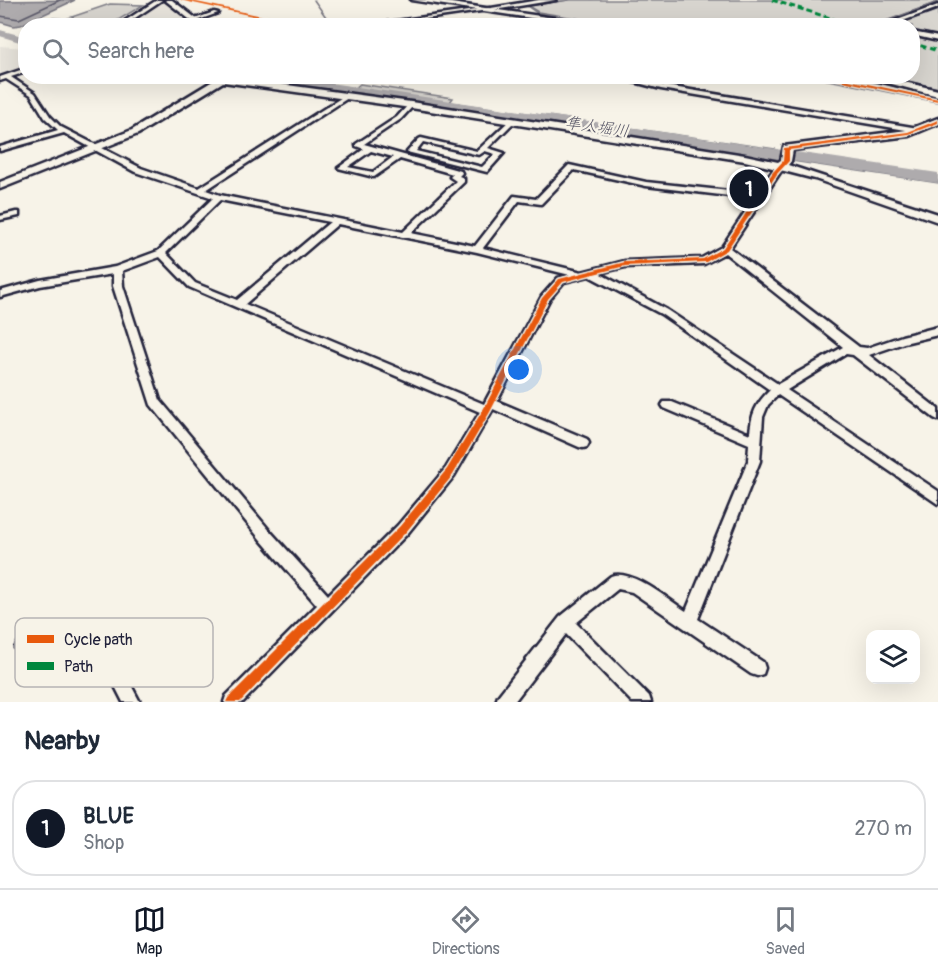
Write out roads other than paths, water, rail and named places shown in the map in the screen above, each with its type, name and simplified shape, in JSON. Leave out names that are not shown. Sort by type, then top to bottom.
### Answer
[{"type":"main road","points":[[415,0],[549,18]]},
{"type":"main road","points":[[899,84],[938,93]]},
{"type":"street","points":[[132,18],[160,0]]},
{"type":"street","points":[[168,0],[191,18]]},
{"type":"street","points":[[421,18],[488,9],[519,2],[553,0]]},
{"type":"street","points":[[905,18],[938,6]]},
{"type":"street","points":[[200,18],[216,13]]},
{"type":"street","points":[[920,35],[938,39]]},
{"type":"street","points":[[4,78],[33,94],[47,117],[64,131],[138,170],[199,191],[218,197],[586,273],[664,312],[938,498]]},
{"type":"street","points":[[2,183],[135,132],[216,84]]},
{"type":"street","points":[[264,84],[784,159],[938,218]]},
{"type":"street","points":[[664,84],[918,130]]},
{"type":"street","points":[[199,191],[346,97]]},
{"type":"street","points":[[411,105],[399,118],[358,145],[397,158],[458,173]]},
{"type":"street","points":[[405,234],[461,180],[454,177],[512,121]]},
{"type":"street","points":[[232,702],[403,528],[450,472],[488,407],[545,298],[561,280],[625,264],[704,261],[725,249],[784,159],[788,148],[918,130],[938,122]]},
{"type":"street","points":[[0,149],[64,131]]},
{"type":"street","points":[[421,140],[500,153],[484,170],[467,165],[411,152],[421,140]]},
{"type":"street","points":[[369,149],[342,168],[374,175],[397,158]]},
{"type":"street","points":[[477,249],[518,198],[538,202],[572,167],[646,184],[759,197]]},
{"type":"street","points":[[0,294],[40,282],[117,270],[161,253],[218,197]]},
{"type":"street","points":[[0,218],[16,214]]},
{"type":"street","points":[[239,304],[336,220]]},
{"type":"street","points":[[725,249],[938,415]]},
{"type":"street","points":[[161,253],[192,285],[488,407],[583,443]]},
{"type":"street","points":[[117,270],[118,286],[155,402],[265,535],[327,605]]},
{"type":"street","points":[[689,622],[754,462],[757,417],[764,402],[777,390],[844,351],[867,352],[938,331]]},
{"type":"street","points":[[668,405],[755,441]]},
{"type":"street","points":[[504,702],[565,622],[616,581],[635,586],[757,668]]},
{"type":"street","points":[[565,622],[643,702]]},
{"type":"street","points":[[124,687],[132,702]]},
{"type":"water","points":[[75,0],[36,18],[18,18],[18,25],[14,26],[0,22],[0,1]]},
{"type":"waterway","points":[[179,0],[269,18]]},
{"type":"waterway","points":[[314,0],[327,18]]},
{"type":"waterway","points":[[569,0],[528,6],[538,12],[575,18]]},
{"type":"waterway","points":[[894,18],[938,2]]},
{"type":"waterway","name":"隼人堀川","points":[[0,33],[18,39]]},
{"type":"waterway","name":"隼人堀川","points":[[309,84],[938,178]]},
{"type":"waterway","points":[[850,84],[938,102]]},
{"type":"waterway","points":[[919,84],[938,88]]},
{"type":"place","name":"BLUE","points":[[749,189]]}]
